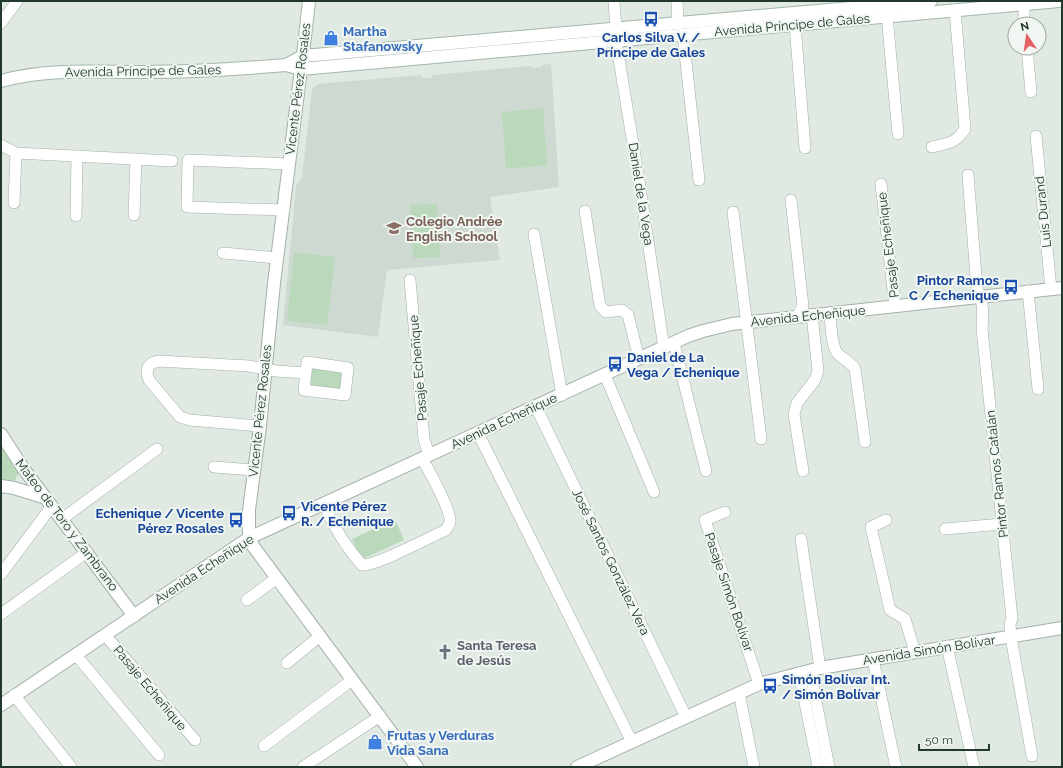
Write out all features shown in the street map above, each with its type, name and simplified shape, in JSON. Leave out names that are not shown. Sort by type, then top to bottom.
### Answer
[{"type":"street","points":[[1,24],[17,1]]},
{"type":"street","name":"Vicente Pérez Rosales","points":[[249,538],[249,510],[260,426],[277,258],[309,1]]},
{"type":"street","points":[[614,1],[616,29]]},
{"type":"street","points":[[677,1],[678,23]]},
{"type":"street","name":"Avenida Príncipe de Gales","points":[[286,65],[303,56],[930,1]]},
{"type":"street","name":"Avenida Príncipe de Gales","points":[[1,81],[47,73],[190,72],[286,65],[301,69],[1060,1]]},
{"type":"street","points":[[1024,4],[1024,16]]},
{"type":"street","points":[[932,147],[951,142],[959,138],[965,129],[955,10]]},
{"type":"street","points":[[887,16],[898,134]]},
{"type":"street","points":[[795,25],[805,148]]},
{"type":"street","points":[[683,35],[699,180]]},
{"type":"street","name":"Daniel de la Vega","points":[[616,41],[669,345]]},
{"type":"street","points":[[1028,56],[1031,92]]},
{"type":"street","name":"Luis Durand","points":[[1036,136],[1057,288]]},
{"type":"street","points":[[1,145],[16,153],[172,161]]},
{"type":"street","points":[[14,203],[16,153]]},
{"type":"street","points":[[76,216],[77,156]]},
{"type":"street","points":[[134,215],[136,159]]},
{"type":"street","points":[[284,210],[187,207],[188,160],[289,164]]},
{"type":"street","points":[[968,175],[978,294]]},
{"type":"street","name":"Pasaje Echeñique","points":[[881,184],[895,306]]},
{"type":"street","points":[[791,200],[805,314],[818,371],[815,380],[797,403],[794,414],[803,471]]},
{"type":"street","points":[[585,211],[600,306],[606,312],[622,310],[628,315],[639,359]]},
{"type":"street","points":[[733,212],[761,439]]},
{"type":"street","points":[[534,234],[562,394]]},
{"type":"street","points":[[223,253],[277,258]]},
{"type":"street","name":"Pasaje Echeñique","points":[[324,504],[335,528],[362,565],[378,561],[446,530],[450,523],[450,515],[430,471],[426,457],[410,280]]},
{"type":"street","name":"Avenida Echeñique","points":[[1,705],[249,538],[669,345],[703,331],[732,324],[805,314],[830,313],[895,306],[978,294],[1057,288]]},
{"type":"street","points":[[1028,291],[1038,389]]},
{"type":"street","name":"Pintor Ramos Catalán","points":[[978,294],[983,313],[982,329],[1012,618],[1010,624],[1016,636]]},
{"type":"street","points":[[830,313],[834,347],[838,353],[855,369],[865,442]]},
{"type":"street","points":[[669,345],[706,471]]},
{"type":"street","points":[[260,426],[190,420],[180,417],[149,380],[147,374],[148,367],[152,363],[158,361],[227,364],[265,368],[276,371],[306,373]]},
{"type":"street","points":[[605,375],[654,492]]},
{"type":"street","name":"José Santos González Vera","points":[[536,406],[686,717]]},
{"type":"street","points":[[478,433],[632,742]]},
{"type":"street","name":"Mateo de Toro y Zambrano","points":[[1,434],[32,481],[134,616]]},
{"type":"street","points":[[62,519],[157,449]]},
{"type":"street","points":[[214,467],[254,470]]},
{"type":"street","points":[[14,488],[32,481]]},
{"type":"street","points":[[1,486],[14,488],[49,502],[5,563],[1,574]]},
{"type":"street","name":"Pasaje Simón Bolívar","points":[[725,512],[705,520],[760,684]]},
{"type":"street","points":[[886,520],[871,527],[890,610],[904,619],[915,652]]},
{"type":"street","points":[[944,529],[1002,524]]},
{"type":"street","points":[[249,538],[253,546],[417,767]]},
{"type":"street","points":[[801,538],[818,767]]},
{"type":"street","points":[[1,614],[87,552]]},
{"type":"street","points":[[247,600],[277,578]]},
{"type":"street","name":"Avenida Simón Bolívar","points":[[577,767],[760,684],[810,671],[873,659],[1062,628]]},
{"type":"street","name":"Pasaje Echeñique","points":[[105,635],[194,740]]},
{"type":"street","points":[[287,663],[320,636]]},
{"type":"street","points":[[1016,636],[1032,756]]},
{"type":"street","points":[[947,646],[974,767]]},
{"type":"street","points":[[76,655],[160,755]]},
{"type":"street","points":[[873,659],[896,767]]},
{"type":"street","points":[[810,671],[829,767]]},
{"type":"street","points":[[264,746],[352,680]]},
{"type":"street","points":[[739,693],[754,767]]},
{"type":"street","points":[[14,695],[71,767]]},
{"type":"street","points":[[303,767],[380,716]]},
{"type":"shaded area","name":"Colegio Andrée English School","points":[[551,64],[559,187],[490,197],[500,260],[387,270],[378,337],[283,325],[296,186],[302,178],[312,89],[318,84],[420,75],[423,78],[431,78],[433,75],[529,66],[533,68]]},
{"type":"green space","points":[[543,108],[547,165],[506,169],[502,112]]},
{"type":"green space","points":[[437,204],[440,257],[413,258],[410,205]]},
{"type":"green space","points":[[294,252],[335,257],[327,325],[287,321]]},
{"type":"green space","points":[[312,367],[344,371],[342,389],[310,386]]},
{"type":"green space","points":[[1,446],[19,473],[15,480],[9,484],[1,483]]},
{"type":"green space","points":[[395,519],[404,540],[365,558],[360,556],[352,539]]},
{"type":"place","name":"Carlos Silva V. / Príncipe de Gales","points":[[651,19]]},
{"type":"place","name":"Martha Stafanowsky","points":[[331,38]]},
{"type":"place","name":"Colegio Andrée English School","points":[[394,228]]},
{"type":"place","name":"Pintor Ramos C / Echenique","points":[[1011,287]]},
{"type":"place","name":"Daniel de La Vega / Echenique","points":[[615,364]]},
{"type":"place","name":"Vicente Pérez R. / Echenique","points":[[289,513]]},
{"type":"place","name":"Echenique / Vicente Pérez Rosales","points":[[236,520]]},
{"type":"place","name":"Santa Teresa de Jesús","points":[[445,652]]},
{"type":"place","name":"Simón Bolívar Int. / Simón Bolívar","points":[[770,686]]},
{"type":"place","name":"Frutas y Verduras Vida Sana","points":[[375,742]]}]
